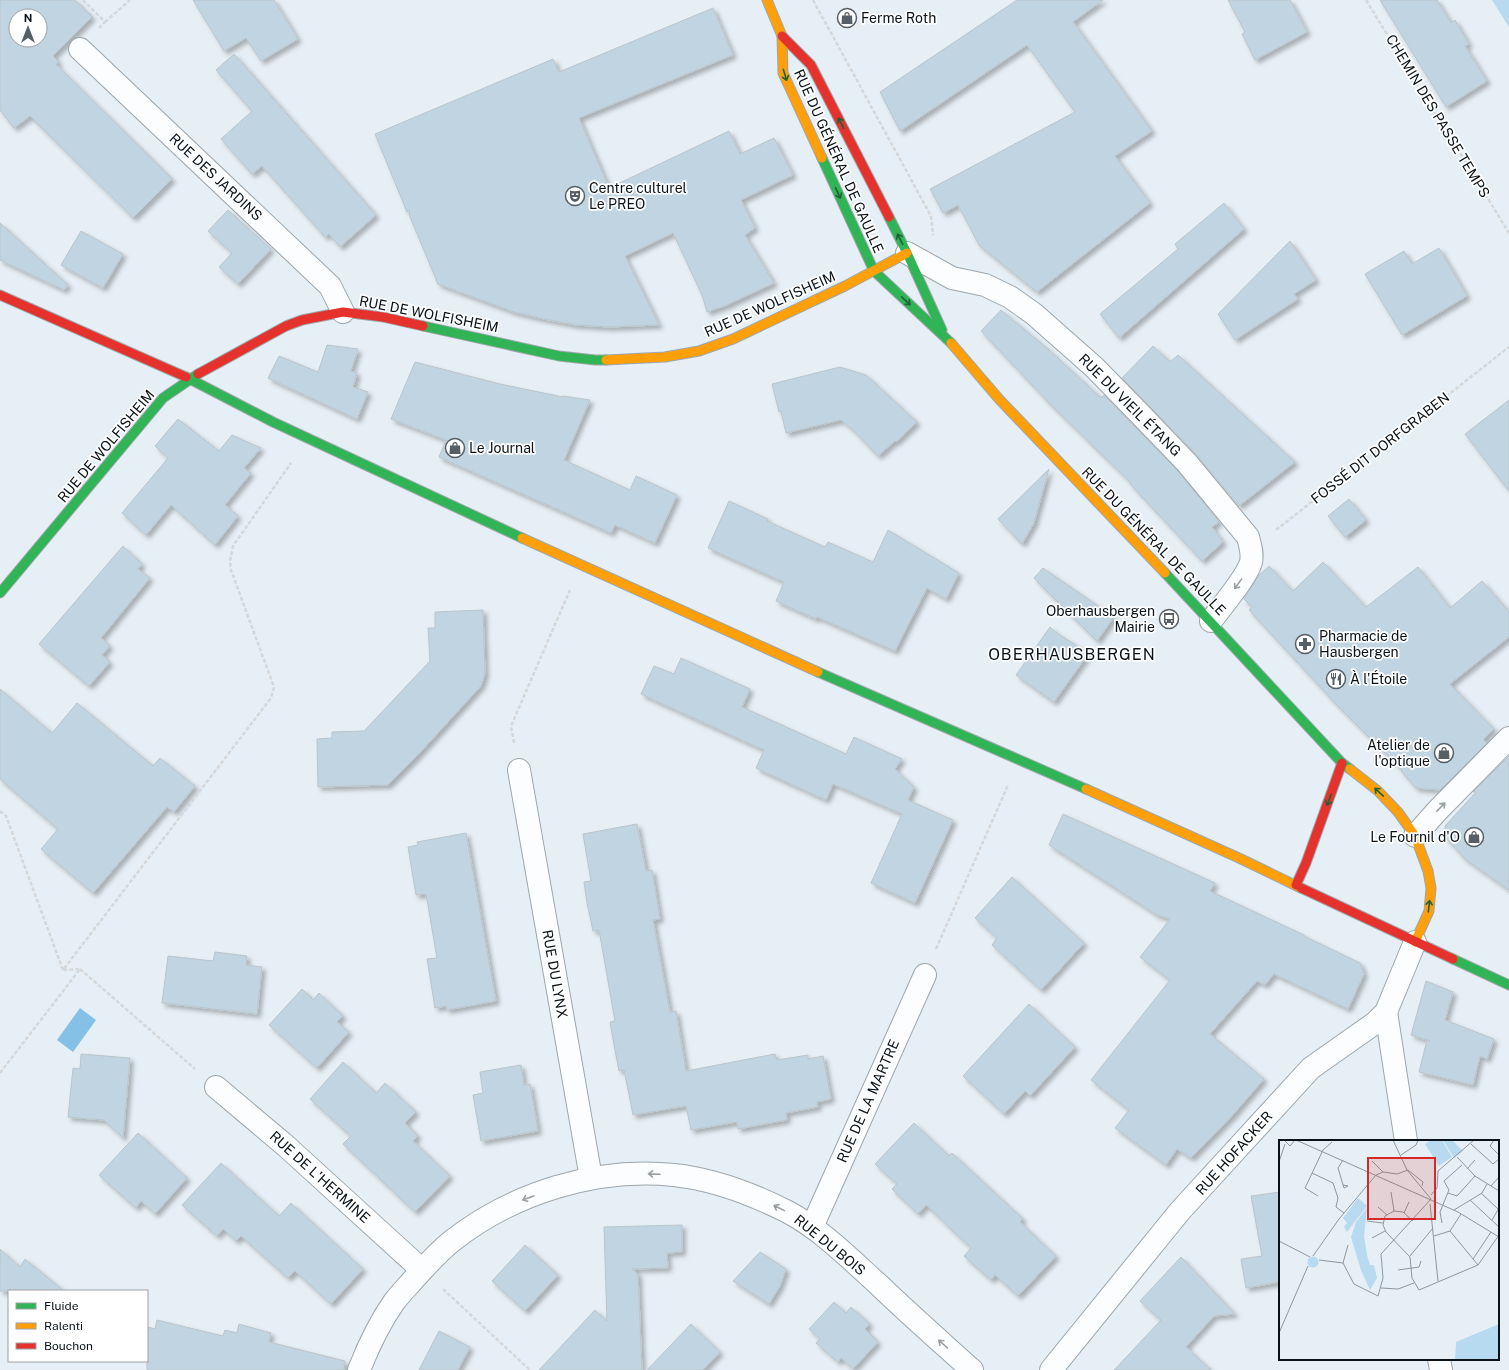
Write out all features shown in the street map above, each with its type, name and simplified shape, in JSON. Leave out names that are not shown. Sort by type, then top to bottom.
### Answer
[{"type":"street","name":"RUE DU GÉNÉRAL DE GAULLE","points":[[767,0],[782,36],[783,73],[874,271],[946,338],[999,399],[1210,621],[1342,763],[1378,791],[1398,812],[1415,836],[1428,871],[1431,888],[1429,911],[1415,942]]},
{"type":"street","name":"RUE DU GÉNÉRAL DE GAULLE","points":[[782,36],[811,65],[907,253],[946,338]]},
{"type":"street","name":"RUE DES JARDINS","points":[[80,49],[330,286],[343,312]]},
{"type":"street","name":"RUE DU GÉNÉRAL DE GAULLE","points":[[874,271],[907,253]]},
{"type":"street","name":"RUE DU VIEIL ÉTANG","points":[[907,253],[952,278],[985,285],[1010,297],[1034,314],[1094,367],[1187,463],[1248,537],[1252,549]]},
{"type":"street","name":"RUE DE WOLFISHEIM","points":[[0,593],[163,398],[189,379],[286,326],[309,318],[343,312],[383,317],[559,356],[595,360],[658,357],[699,351],[733,339],[874,271]]},
{"type":"street","points":[[0,295],[189,379],[273,422],[440,501],[582,564],[759,646],[933,723],[1019,759],[1296,885],[1509,985]]},
{"type":"street","points":[[1210,621],[1246,573],[1251,561],[1252,549]]},
{"type":"street","points":[[1415,836],[1437,811],[1509,738]]},
{"type":"street","points":[[1296,885],[1306,864],[1342,763]]},
{"type":"street","name":"RUE DU LYNX","points":[[519,770],[591,1178]]},
{"type":"street","name":"RUE HOFACKER","points":[[1051,1370],[1180,1211],[1311,1068],[1375,1023],[1386,1012],[1415,942]]},
{"type":"street","name":"RUE DE LA MARTRE","points":[[812,1227],[925,975]]},
{"type":"street","points":[[1386,1012],[1406,1140]]},
{"type":"street","name":"RUE DE L'HERMINE","points":[[216,1087],[286,1146],[422,1270]]},
{"type":"street","name":"RUE DU BOIS","points":[[359,1370],[375,1334],[394,1302],[422,1270],[451,1242],[484,1219],[527,1198],[554,1188],[591,1178],[635,1174],[674,1175],[723,1185],[763,1200],[788,1212],[812,1227],[847,1256],[972,1370]]},
{"type":"street","points":[[1439,1360],[1440,1370]]},
{"type":"path","points":[[105,22],[130,0]]},
{"type":"path","points":[[812,0],[931,216],[937,270]]},
{"type":"path","name":"CHEMIN DES PASSE TEMPS","points":[[1366,0],[1509,233]]},
{"type":"path","name":"FOSSÉ DIT DORFGRABEN","points":[[1252,549],[1509,347]]},
{"type":"path","points":[[63,970],[271,698],[274,687],[231,570],[230,561],[233,546],[309,438]]},
{"type":"path","points":[[519,770],[511,726],[582,564]]},
{"type":"path","points":[[925,975],[1019,759]]},
{"type":"path","points":[[0,811],[6,816],[63,970]]},
{"type":"path","points":[[63,970],[80,969],[216,1087]]},
{"type":"path","points":[[0,1073],[80,969]]},
{"type":"path","points":[[422,1270],[530,1370]]},
{"type":"shaded area","points":[[1492,0],[1509,0],[1509,27]]},
{"type":"shaded area","points":[[80,1008],[96,1020],[73,1052],[57,1040]]},
{"type":"building","points":[[0,0],[75,0],[92,17],[53,56],[59,62],[56,64],[172,179],[133,218],[30,116],[14,128],[0,110]]},
{"type":"building","points":[[193,0],[274,0],[298,39],[261,61],[246,38],[224,51]]},
{"type":"building","points":[[1017,0],[1103,0],[1073,22],[1152,131],[1115,156],[1150,203],[1037,292],[979,245],[958,205],[943,213],[930,189],[1075,112],[1027,45],[900,131],[880,92]]},
{"type":"building","points":[[1228,0],[1290,0],[1307,32],[1255,60],[1242,34],[1245,32]]},
{"type":"building","points":[[1380,0],[1437,0],[1451,23],[1455,20],[1469,44],[1465,46],[1487,81],[1446,107]]},
{"type":"building","name":"Centre culturel Le PREO","points":[[713,8],[733,55],[579,118],[609,188],[729,131],[740,154],[774,138],[793,175],[741,200],[755,228],[745,235],[774,283],[727,305],[707,312],[702,295],[673,233],[625,256],[659,325],[609,327],[576,325],[514,312],[438,284],[410,217],[409,210],[407,212],[375,134],[553,59],[559,72]]},
{"type":"building","points":[[234,54],[376,215],[340,247],[329,234],[325,237],[262,166],[252,174],[221,139],[252,111],[216,70]]},
{"type":"building","points":[[1224,203],[1244,229],[1119,338],[1100,314],[1178,249],[1175,244]]},
{"type":"building","points":[[228,210],[271,249],[238,284],[219,267],[232,253],[208,231]]},
{"type":"building","points":[[0,223],[68,285],[64,290],[0,260]]},
{"type":"building","points":[[81,231],[123,254],[103,288],[61,265]]},
{"type":"building","points":[[1290,241],[1316,280],[1294,294],[1298,299],[1235,340],[1218,314]]},
{"type":"building","points":[[1439,248],[1467,296],[1402,335],[1365,274],[1404,251],[1412,264]]},
{"type":"building","points":[[1001,310],[1049,350],[1101,398],[1104,395],[1178,471],[1219,522],[1212,527],[1223,542],[1202,561],[1130,484],[1131,483],[1051,405],[981,331]]},
{"type":"building","points":[[327,345],[358,349],[351,371],[357,373],[353,387],[368,392],[357,419],[268,378],[279,356],[318,372]]},
{"type":"building","points":[[1153,346],[1170,362],[1178,355],[1295,462],[1239,506],[1196,454],[1122,378]]},
{"type":"building","points":[[415,362],[500,384],[563,397],[590,400],[564,460],[630,490],[636,476],[677,495],[655,543],[615,525],[611,533],[439,457],[446,440],[391,419]]},
{"type":"building","points":[[840,367],[866,375],[917,422],[896,442],[895,441],[878,456],[853,430],[841,420],[786,433],[781,411],[779,412],[772,384]]},
{"type":"building","points":[[1509,400],[1509,491],[1465,434]]},
{"type":"building","points":[[178,419],[219,451],[232,435],[261,448],[244,468],[251,473],[225,505],[238,516],[215,545],[171,505],[146,535],[122,513],[168,458],[155,446]]},
{"type":"building","points":[[1049,469],[1034,523],[1022,544],[998,519]]},
{"type":"building","points":[[1349,499],[1366,520],[1345,537],[1328,516]]},
{"type":"building","points":[[729,501],[768,519],[767,521],[825,547],[828,542],[873,562],[888,530],[959,573],[946,599],[927,588],[895,651],[776,601],[784,582],[708,548]]},
{"type":"building","points":[[123,546],[142,564],[138,569],[150,578],[101,638],[110,646],[102,655],[110,662],[89,686],[39,644]]},
{"type":"building","points":[[1323,562],[1366,607],[1418,567],[1450,608],[1482,581],[1509,612],[1509,637],[1450,684],[1494,729],[1483,740],[1487,743],[1440,790],[1416,788],[1401,771],[1402,770],[1334,702],[1249,610],[1252,607],[1244,599],[1259,575],[1269,566],[1293,591]]},
{"type":"building","points":[[1043,568],[1114,617],[1097,641],[1034,578]]},
{"type":"building","points":[[483,610],[485,674],[481,686],[416,757],[388,785],[318,787],[317,739],[332,738],[332,732],[364,731],[430,661],[428,628],[435,628],[435,612]]},
{"type":"building","points":[[1050,627],[1058,634],[1089,653],[1054,702],[1016,675]]},
{"type":"building","points":[[681,658],[750,689],[742,707],[846,754],[854,737],[902,759],[895,769],[914,787],[908,800],[953,820],[915,903],[871,883],[902,814],[833,784],[826,800],[756,768],[764,750],[641,694],[654,666],[674,674]]},
{"type":"building","points":[[0,689],[52,733],[77,703],[153,766],[160,758],[195,786],[174,812],[167,807],[93,893],[41,849],[58,829],[0,779]]},
{"type":"building","points":[[1509,756],[1509,890],[1465,859],[1445,837],[1445,826],[1476,792],[1473,792]]},
{"type":"building","points":[[1063,814],[1215,883],[1210,891],[1360,963],[1364,974],[1348,1009],[1274,974],[1265,985],[1257,981],[1210,1034],[1264,1079],[1232,1116],[1191,1158],[1177,1149],[1166,1165],[1115,1128],[1129,1110],[1091,1080],[1170,980],[1140,957],[1170,919],[1157,915],[1049,845]]},
{"type":"building","points":[[637,824],[646,871],[652,870],[660,919],[653,920],[670,1012],[676,1011],[686,1071],[775,1054],[777,1060],[808,1055],[808,1059],[823,1056],[831,1099],[817,1102],[818,1107],[786,1113],[787,1120],[738,1129],[737,1122],[691,1130],[686,1106],[633,1115],[624,1070],[619,1071],[614,1045],[610,1022],[615,1021],[599,930],[593,931],[587,903],[584,882],[591,881],[583,834]]},
{"type":"building","points":[[466,833],[496,1001],[447,1010],[446,1006],[435,1008],[427,959],[437,958],[426,894],[416,895],[408,847],[418,845],[417,842]]},
{"type":"building","points":[[1012,877],[1084,943],[1041,990],[992,945],[997,938],[975,918]]},
{"type":"building","points":[[215,952],[247,956],[246,965],[262,967],[257,1014],[162,1003],[168,956],[213,961]]},
{"type":"building","points":[[1426,981],[1453,992],[1445,1020],[1494,1039],[1487,1059],[1480,1056],[1473,1085],[1419,1072],[1427,1040],[1411,1035]]},
{"type":"building","points":[[302,989],[313,1000],[319,993],[343,1016],[337,1022],[349,1032],[317,1068],[269,1025]]},
{"type":"building","points":[[1029,1004],[1075,1047],[1030,1096],[1025,1091],[1004,1114],[963,1076]]},
{"type":"building","points":[[81,1054],[130,1058],[123,1138],[104,1120],[68,1117],[73,1068],[80,1069]]},
{"type":"building","points":[[343,1062],[376,1093],[385,1083],[416,1112],[405,1123],[418,1136],[413,1141],[450,1176],[415,1212],[343,1144],[351,1136],[310,1099]]},
{"type":"building","points":[[521,1065],[524,1085],[530,1084],[538,1131],[481,1141],[473,1095],[483,1093],[480,1072]]},
{"type":"building","points":[[914,1123],[949,1156],[952,1153],[1023,1219],[1020,1222],[1056,1256],[1018,1296],[995,1275],[991,1280],[964,1256],[971,1248],[926,1205],[918,1214],[892,1189],[897,1184],[875,1164]]},
{"type":"building","points":[[138,1133],[187,1178],[155,1214],[141,1201],[136,1208],[99,1175]]},
{"type":"building","points":[[221,1163],[279,1216],[291,1203],[363,1269],[331,1304],[295,1271],[288,1278],[241,1236],[236,1241],[223,1229],[217,1236],[182,1205]]},
{"type":"building","points":[[1279,1192],[1279,1282],[1246,1288],[1241,1259],[1262,1256],[1251,1196]]},
{"type":"building","points":[[682,1225],[682,1252],[667,1253],[668,1268],[632,1269],[638,1274],[642,1370],[539,1370],[595,1310],[607,1321],[604,1227]]},
{"type":"building","points":[[525,1245],[558,1275],[525,1311],[492,1281]]},
{"type":"building","points":[[0,1249],[20,1267],[25,1259],[63,1290],[8,1290],[0,1291]]},
{"type":"building","points":[[760,1252],[786,1269],[780,1286],[769,1304],[733,1281]]},
{"type":"building","points":[[1181,1257],[1235,1314],[1214,1316],[1186,1347],[1211,1370],[1114,1370],[1161,1320],[1140,1301]]},
{"type":"building","points":[[834,1302],[846,1313],[851,1307],[870,1324],[865,1329],[878,1342],[853,1369],[841,1358],[838,1362],[816,1343],[820,1339],[809,1329]]},
{"type":"building","points":[[157,1320],[223,1336],[225,1330],[237,1333],[239,1324],[271,1333],[269,1342],[345,1361],[344,1370],[147,1370],[148,1327],[155,1329]]},
{"type":"building","points":[[691,1324],[720,1352],[703,1370],[647,1370]]},
{"type":"building","points":[[439,1331],[470,1347],[458,1370],[419,1370]]},
{"type":"traffic: fast","points":[[822,158],[874,271],[951,343]]},
{"type":"traffic: fast","points":[[889,217],[942,330]]},
{"type":"traffic: fast","points":[[423,326],[559,356],[606,360]]},
{"type":"traffic: fast","points":[[0,593],[163,398],[198,374]]},
{"type":"traffic: fast","points":[[186,377],[273,422],[522,538]]},
{"type":"traffic: fast","points":[[1165,573],[1342,763],[1350,769]]},
{"type":"traffic: fast","points":[[818,672],[1086,789]]},
{"type":"traffic: fast","points":[[1453,959],[1509,985]]},
{"type":"traffic: slow","points":[[767,0],[782,36],[783,73],[822,158]]},
{"type":"traffic: slow","points":[[606,360],[665,357],[699,351],[733,339],[845,286],[907,253]]},
{"type":"traffic: slow","points":[[951,343],[999,399],[1165,573]]},
{"type":"traffic: slow","points":[[522,538],[818,672]]},
{"type":"traffic: slow","points":[[1350,769],[1378,791],[1398,812],[1415,836],[1428,871],[1431,888],[1429,911],[1415,942]]},
{"type":"traffic: slow","points":[[1086,789],[1239,858],[1301,888]]},
{"type":"traffic: jam","points":[[782,36],[811,65],[889,217]]},
{"type":"traffic: jam","points":[[0,295],[186,377]]},
{"type":"traffic: jam","points":[[198,374],[286,326],[302,320],[343,312],[383,317],[423,326]]},
{"type":"traffic: jam","points":[[1296,885],[1306,863],[1342,763]]},
{"type":"traffic: jam","points":[[1301,888],[1453,959]]},
{"type":"place","name":"Ferme Roth","points":[[847,18]]},
{"type":"place","name":"Centre culturel Le PREO","points":[[575,196]]},
{"type":"place","name":"Le Journal","points":[[455,448]]},
{"type":"place","name":"Oberhausbergen Mairie","points":[[1169,619]]},
{"type":"place","name":"Pharmacie de Hausbergen","points":[[1305,644]]},
{"type":"place","name":"À l'Étoile","points":[[1336,679]]},
{"type":"place","name":"Atelier de l'optique","points":[[1444,753]]},
{"type":"place","name":"Le Fournil d'O","points":[[1474,837]]},
{"type":"district","name":"OBERHAUSBERGEN","points":[[1072,654]]}]
